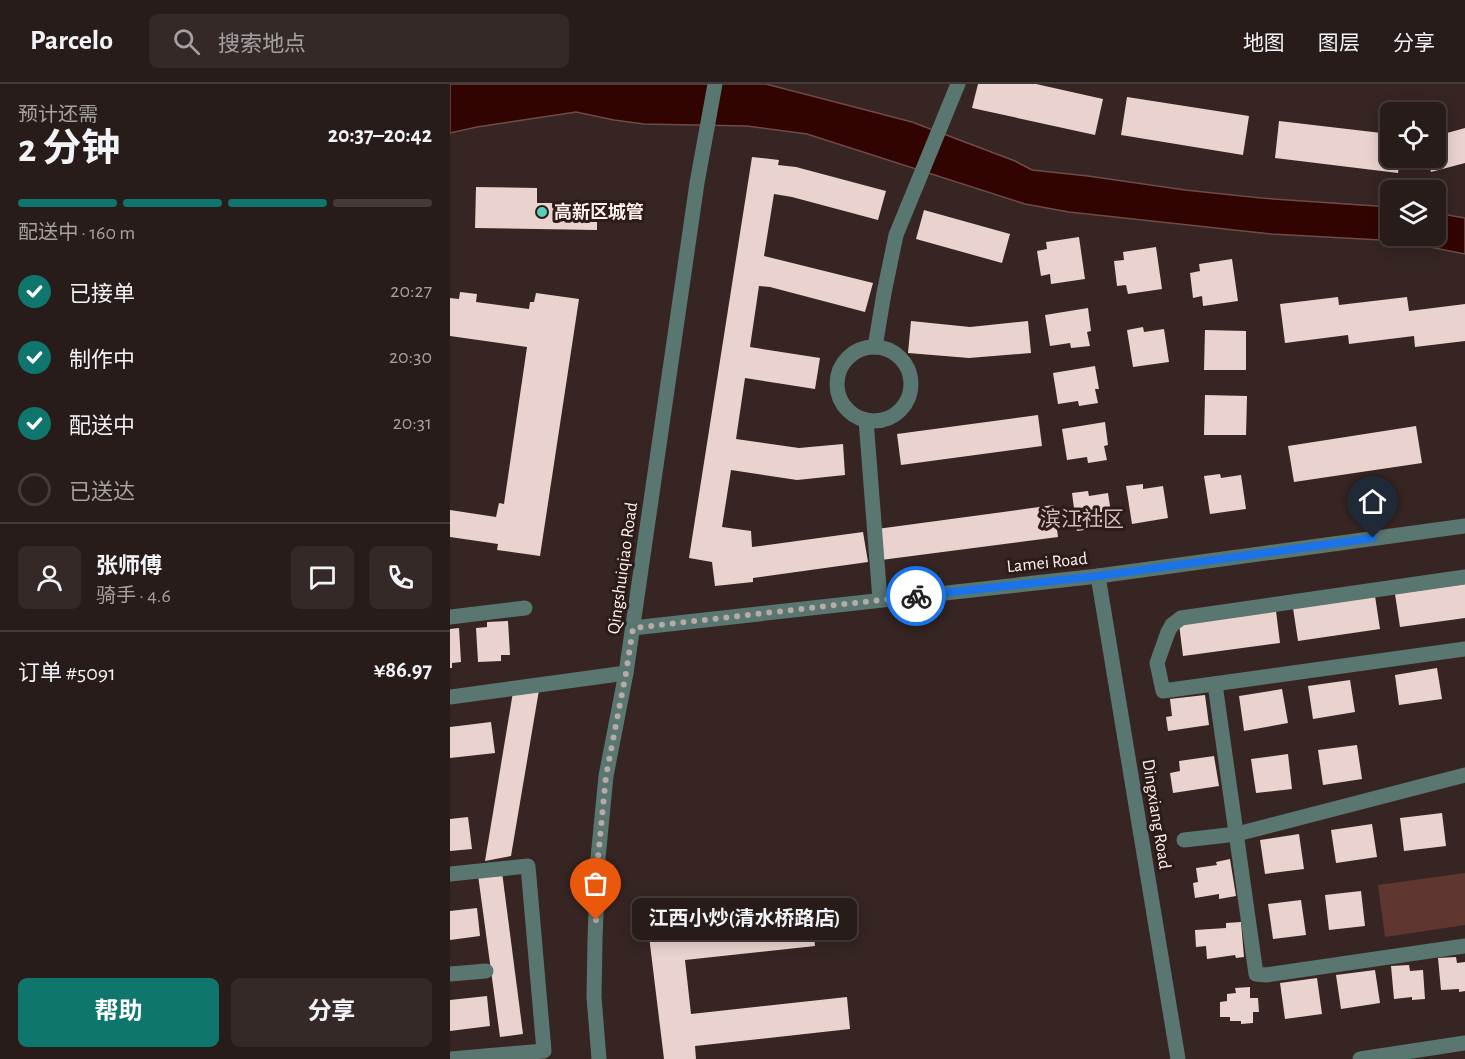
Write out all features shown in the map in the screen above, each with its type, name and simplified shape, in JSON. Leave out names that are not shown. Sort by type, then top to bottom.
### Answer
[{"type":"street","name":"Qingshuiqiao Road","points":[[599,1059],[594,997],[598,858],[606,776],[626,673],[697,183],[715,84]]},
{"type":"street","points":[[875,347],[896,235],[958,84]]},
{"type":"street","points":[[875,347],[898,356],[910,376],[911,388],[900,410],[890,417],[866,420],[847,410],[837,390],[837,380],[840,369],[854,353],[864,348],[875,347]]},
{"type":"street","points":[[866,420],[880,600]]},
{"type":"street","name":"Lamei Road","points":[[633,628],[1098,576],[1465,526]]},
{"type":"street","name":"Dingxiang Road","points":[[1098,576],[1178,1059]]},
{"type":"street","points":[[1465,577],[1181,618],[1172,625],[1168,632],[1157,663],[1163,692],[1465,649]]},
{"type":"street","points":[[450,617],[525,608]]},
{"type":"street","points":[[450,697],[626,673]]},
{"type":"street","points":[[1215,684],[1256,974],[1266,975],[1465,946]]},
{"type":"street","points":[[1184,840],[1237,834],[1465,775]]},
{"type":"street","points":[[450,874],[528,866],[544,1052],[450,1059]]},
{"type":"street","points":[[450,974],[486,971]]},
{"type":"street","points":[[1360,1059],[1394,1056],[1465,1043]]},
{"type":"shaded area","points":[[450,84],[766,84],[912,122],[1015,161],[1032,170],[1261,198],[1380,206],[1380,240],[1271,234],[1069,212],[1025,204],[807,134],[747,126],[644,124],[576,112],[450,133]]},
{"type":"shaded area","points":[[1446,215],[1465,218],[1465,254],[1424,246],[1446,246]]},
{"type":"shaded area","points":[[1465,873],[1465,925],[1385,937],[1378,885]]},
{"type":"building","points":[[978,84],[1036,84],[1103,99],[1095,135],[972,108]]},
{"type":"building","points":[[1127,97],[1249,116],[1243,155],[1121,135]]},
{"type":"building","points":[[1279,121],[1380,133],[1380,168],[1399,168],[1398,173],[1275,158]]},
{"type":"building","points":[[1465,128],[1465,163],[1431,172],[1430,168],[1446,168],[1446,133]]},
{"type":"building","points":[[752,157],[779,160],[778,165],[796,167],[886,191],[878,220],[774,194],[764,256],[873,283],[865,312],[759,286],[750,347],[820,358],[815,389],[745,378],[736,439],[799,448],[843,444],[845,475],[797,480],[731,470],[722,527],[751,531],[752,547],[863,532],[868,562],[753,578],[753,582],[715,586],[712,562],[689,558]]},
{"type":"building","name":"高新区城管","points":[[476,187],[537,188],[537,203],[608,203],[608,221],[597,221],[597,230],[475,228]]},
{"type":"building","points":[[924,210],[1010,234],[1002,263],[916,239]]},
{"type":"building","points":[[1079,237],[1085,279],[1051,284],[1050,274],[1041,276],[1037,251],[1047,249],[1046,242]]},
{"type":"building","points":[[1156,247],[1162,289],[1128,294],[1126,285],[1117,286],[1114,261],[1124,260],[1123,252]]},
{"type":"building","points":[[1232,259],[1238,301],[1203,306],[1202,296],[1193,298],[1190,273],[1200,271],[1199,264]]},
{"type":"building","points":[[460,292],[477,294],[476,302],[529,309],[530,302],[534,302],[536,293],[579,299],[540,556],[497,550],[498,544],[450,537],[450,510],[496,517],[499,503],[504,504],[527,347],[450,336],[450,298],[459,299]]},
{"type":"building","points":[[1338,297],[1339,305],[1407,297],[1409,311],[1465,304],[1465,341],[1415,347],[1414,336],[1349,344],[1348,335],[1285,343],[1280,304]]},
{"type":"building","points":[[1088,308],[1091,331],[1087,332],[1090,346],[1071,348],[1070,343],[1050,346],[1045,315]]},
{"type":"building","points":[[911,321],[970,327],[1028,321],[1031,353],[969,358],[908,353]]},
{"type":"building","points":[[1143,327],[1144,332],[1164,329],[1169,362],[1133,367],[1127,330]]},
{"type":"building","points":[[1205,330],[1246,331],[1246,370],[1204,370]]},
{"type":"building","points":[[1095,366],[1099,389],[1095,389],[1098,403],[1079,406],[1078,401],[1058,404],[1053,373]]},
{"type":"building","points":[[1205,395],[1247,396],[1246,435],[1204,435]]},
{"type":"building","points":[[1038,415],[1042,446],[901,465],[897,434]]},
{"type":"building","points":[[1105,422],[1108,445],[1104,446],[1107,460],[1088,463],[1087,457],[1067,460],[1062,429]]},
{"type":"building","points":[[1416,426],[1422,463],[1294,482],[1288,446]]},
{"type":"building","points":[[1220,474],[1221,478],[1241,475],[1246,509],[1210,514],[1204,476]]},
{"type":"building","points":[[1143,484],[1143,489],[1163,486],[1168,518],[1132,524],[1126,486]]},
{"type":"building","points":[[1088,491],[1089,496],[1108,493],[1113,526],[1077,531],[1072,493]]},
{"type":"building","points":[[1054,505],[1058,537],[881,560],[877,529]]},
{"type":"building","points":[[1465,584],[1465,618],[1400,627],[1395,594]]},
{"type":"building","points":[[1375,596],[1380,629],[1298,641],[1293,608]]},
{"type":"building","points":[[1276,611],[1280,643],[1183,656],[1179,624]]},
{"type":"building","points":[[508,621],[510,655],[501,655],[501,661],[478,662],[476,628],[487,627],[487,622]]},
{"type":"building","points":[[459,628],[461,662],[452,663],[452,668],[450,668],[450,629]]},
{"type":"building","points":[[1437,668],[1442,699],[1399,705],[1395,675]]},
{"type":"building","points":[[1350,680],[1355,712],[1313,719],[1308,686]]},
{"type":"building","points":[[1282,689],[1288,723],[1244,731],[1239,696]]},
{"type":"building","points":[[539,690],[511,856],[485,861],[513,692]]},
{"type":"building","points":[[1205,695],[1209,725],[1168,731],[1166,717],[1172,716],[1170,699]]},
{"type":"building","points":[[491,722],[495,753],[450,758],[450,727]]},
{"type":"building","points":[[1357,745],[1362,779],[1323,785],[1318,750]]},
{"type":"building","points":[[1288,754],[1292,789],[1256,793],[1251,759]]},
{"type":"building","points":[[1214,756],[1219,786],[1173,793],[1170,773],[1180,771],[1179,761]]},
{"type":"building","points":[[1442,813],[1446,846],[1404,851],[1400,818]]},
{"type":"building","points":[[468,817],[472,849],[450,851],[450,819]]},
{"type":"building","points":[[1372,824],[1377,857],[1336,863],[1331,830]]},
{"type":"building","points":[[1299,834],[1304,869],[1265,874],[1260,840]]},
{"type":"building","points":[[1230,859],[1236,896],[1219,899],[1219,894],[1195,898],[1193,883],[1198,882],[1196,868],[1217,865],[1216,862]]},
{"type":"building","points":[[502,872],[523,1034],[500,1037],[478,875]]},
{"type":"building","points":[[1361,891],[1365,926],[1329,930],[1325,895]]},
{"type":"building","points":[[1301,900],[1306,935],[1273,939],[1268,904]]},
{"type":"building","points":[[477,908],[480,936],[450,940],[450,911]]},
{"type":"building","points":[[812,914],[815,946],[685,960],[691,1014],[847,997],[850,1029],[695,1046],[696,1059],[664,1059],[648,928],[681,924],[681,927]]},
{"type":"building","points":[[1241,922],[1244,957],[1236,958],[1235,955],[1207,959],[1206,946],[1196,947],[1195,930],[1226,928],[1226,923]]},
{"type":"building","points":[[1456,957],[1457,963],[1465,962],[1465,991],[1441,990],[1438,958]]},
{"type":"building","points":[[1409,965],[1410,971],[1423,970],[1425,999],[1412,1000],[1412,997],[1394,999],[1391,966]]},
{"type":"building","points":[[1375,970],[1380,1003],[1341,1009],[1336,975]]},
{"type":"building","points":[[1317,978],[1322,1014],[1285,1019],[1280,983]]},
{"type":"building","points":[[1250,987],[1250,998],[1258,998],[1259,1012],[1253,1012],[1253,1023],[1241,1024],[1241,1021],[1230,1021],[1230,1017],[1220,1017],[1220,1002],[1227,1001],[1227,994],[1236,993],[1235,988]]},
{"type":"building","points":[[487,996],[490,1026],[450,1031],[450,1000]]},
{"type":"way so far","points":[[596,920],[598,858],[606,776],[633,628],[916,596]]},
{"type":"place","name":"高新区城管","points":[[542,212]]},
{"type":"place","name":"江西小炒(清水桥路店)","points":[[596,920]]},
{"type":"district","name":"滨江社区","points":[[1082,519]]},
{"type":"route","points":[[916,596],[1098,576],[1373,538]]}]
